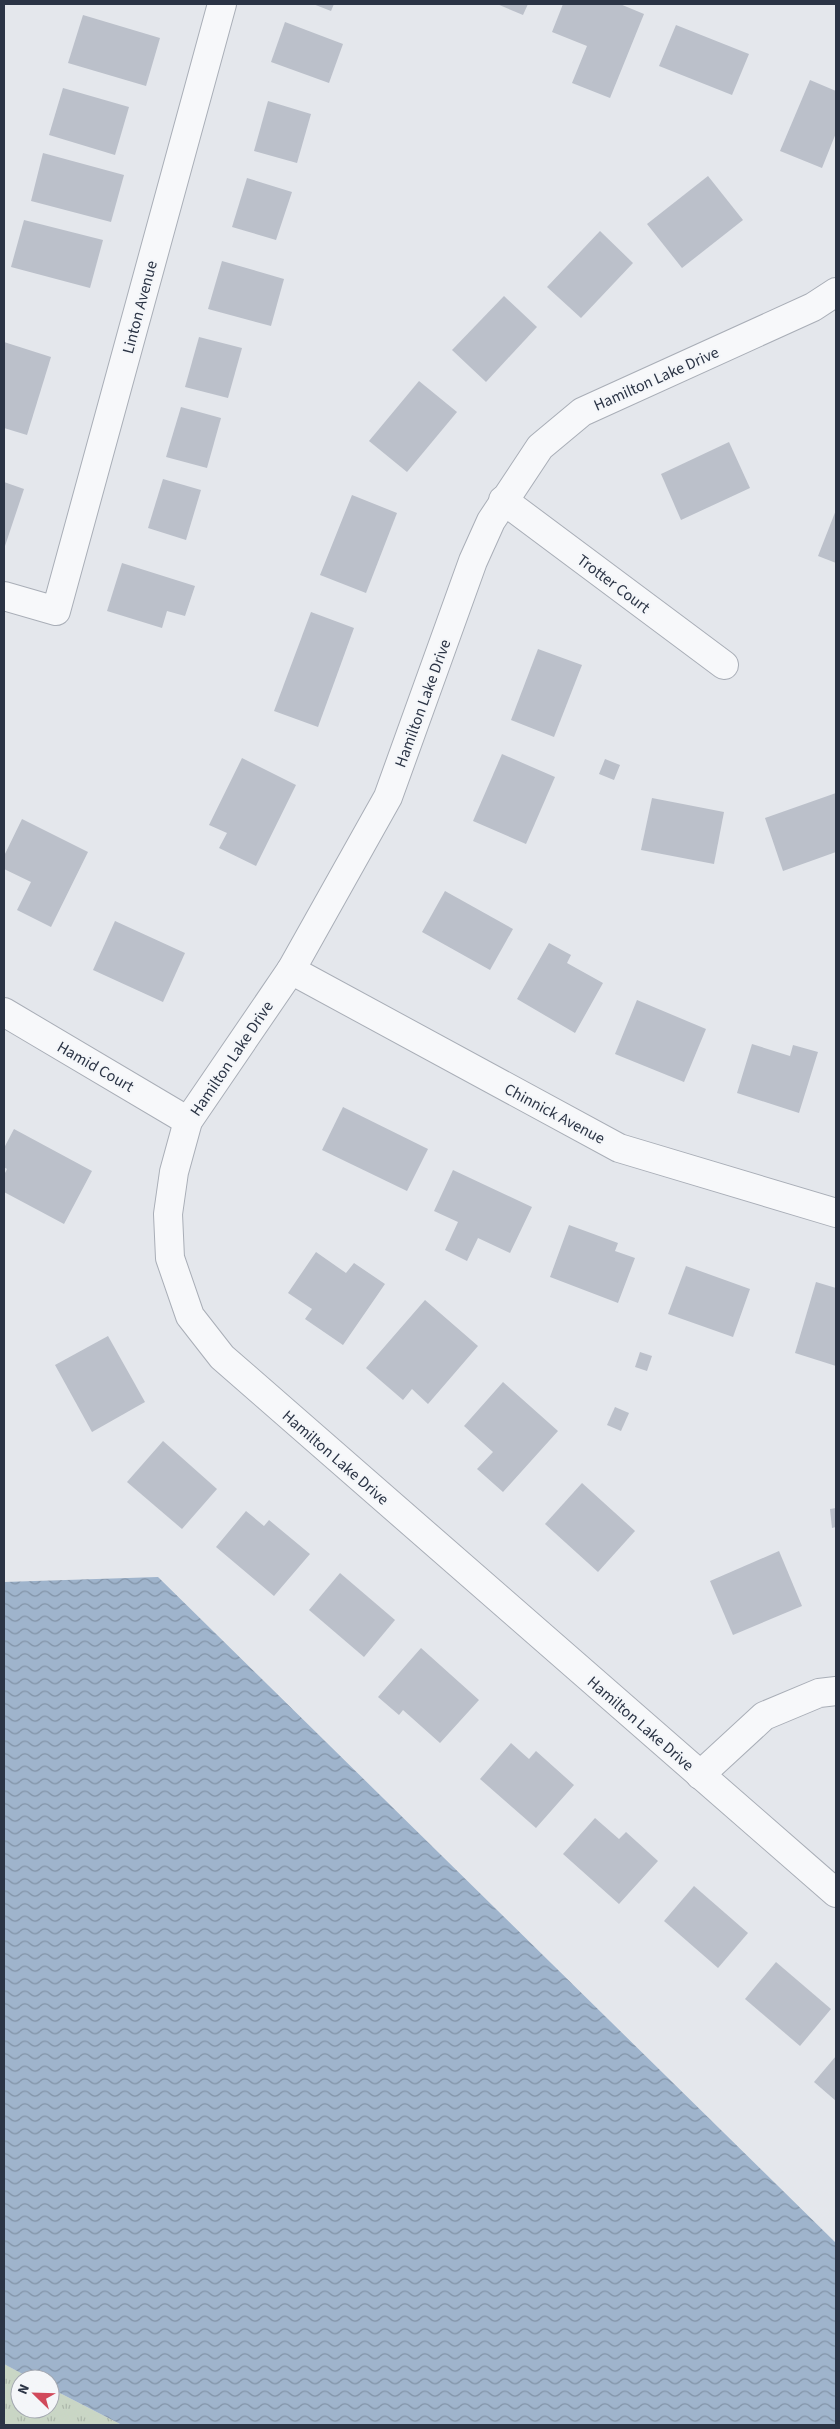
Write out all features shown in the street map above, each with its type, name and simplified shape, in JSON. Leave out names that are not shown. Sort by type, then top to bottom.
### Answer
[{"type":"street","name":"Linton Avenue","points":[[4,596],[56,611],[222,4]]},
{"type":"street","name":"Hamilton Lake Drive","points":[[836,292],[813,307],[582,412],[540,447],[504,500],[473,561],[388,797],[291,970],[188,1120],[174,1172],[168,1214],[170,1258],[190,1316],[222,1357],[836,1894]]},
{"type":"street","name":"Trotter Court","points":[[504,500],[724,665]]},
{"type":"street","name":"Chinnick Avenue","points":[[291,970],[620,1148],[836,1213]]},
{"type":"street","name":"Hamid Court","points":[[4,1012],[188,1120]]},
{"type":"street","points":[[700,1775],[764,1716],[819,1693],[836,1692]]},
{"type":"green space","points":[[4,2364],[13,2369],[10,2369],[10,2419],[60,2419],[60,2393],[122,2425],[4,2425]]},
{"type":"water","points":[[158,1577],[836,2243],[836,2425],[122,2425],[60,2393],[60,2369],[13,2369],[4,2364],[4,1582]]},
{"type":"building","points":[[313,4],[334,4],[331,11]]},
{"type":"building","points":[[497,4],[528,4],[523,15]]},
{"type":"building","points":[[563,4],[620,4],[644,14],[610,98],[572,83],[587,46],[552,32]]},
{"type":"building","points":[[83,15],[160,38],[146,86],[68,63]]},
{"type":"building","points":[[285,22],[343,44],[329,83],[271,62]]},
{"type":"building","points":[[676,25],[749,54],[732,95],[659,66]]},
{"type":"building","points":[[810,80],[836,91],[836,133],[822,168],[780,151]]},
{"type":"building","points":[[63,88],[129,107],[115,155],[49,135]]},
{"type":"building","points":[[268,101],[311,114],[297,163],[254,151]]},
{"type":"building","points":[[43,153],[124,175],[111,222],[31,201]]},
{"type":"building","points":[[708,176],[743,220],[682,268],[647,224]]},
{"type":"building","points":[[247,178],[292,192],[276,240],[232,227]]},
{"type":"building","points":[[24,220],[103,240],[90,288],[11,267]]},
{"type":"building","points":[[600,231],[633,263],[581,318],[547,287]]},
{"type":"building","points":[[222,261],[284,279],[271,326],[208,309]]},
{"type":"building","points":[[504,296],[537,327],[486,382],[452,350]]},
{"type":"building","points":[[199,337],[242,348],[228,398],[185,387]]},
{"type":"building","points":[[4,342],[51,357],[27,435],[4,428]]},
{"type":"building","points":[[419,381],[457,412],[407,472],[369,441]]},
{"type":"building","points":[[181,407],[221,418],[207,468],[166,457]]},
{"type":"building","points":[[729,442],[750,488],[681,520],[661,474]]},
{"type":"building","points":[[163,479],[201,490],[186,540],[148,528]]},
{"type":"building","points":[[4,482],[24,489],[4,549]]},
{"type":"building","points":[[352,495],[397,513],[366,593],[320,575]]},
{"type":"building","points":[[836,510],[836,563],[818,556]]},
{"type":"building","points":[[122,563],[195,586],[185,616],[167,611],[162,628],[107,611]]},
{"type":"building","points":[[311,612],[354,628],[318,727],[274,711]]},
{"type":"building","points":[[538,649],[582,665],[554,737],[511,720]]},
{"type":"building","points":[[502,754],[555,777],[526,844],[473,821]]},
{"type":"building","points":[[242,758],[296,785],[256,866],[219,848],[227,833],[209,825]]},
{"type":"building","points":[[605,759],[620,765],[614,780],[599,774]]},
{"type":"building","points":[[836,793],[836,852],[783,871],[765,818]]},
{"type":"building","points":[[652,798],[724,812],[714,864],[641,850]]},
{"type":"building","points":[[22,819],[88,852],[51,927],[17,910],[31,882],[4,869],[4,856]]},
{"type":"building","points":[[445,891],[513,929],[490,970],[422,932]]},
{"type":"building","points":[[115,921],[185,953],[163,1002],[93,970]]},
{"type":"building","points":[[549,943],[571,955],[567,963],[603,983],[575,1033],[517,999]]},
{"type":"building","points":[[637,1000],[706,1029],[684,1082],[615,1054]]},
{"type":"building","points":[[752,1044],[790,1056],[793,1045],[818,1052],[799,1113],[737,1093]]},
{"type":"building","points":[[343,1107],[428,1149],[407,1191],[322,1150]]},
{"type":"building","points":[[14,1129],[92,1171],[64,1224],[4,1192],[4,1175],[7,1169],[4,1167],[4,1148]]},
{"type":"building","points":[[453,1170],[532,1207],[510,1253],[478,1238],[467,1261],[445,1250],[458,1222],[434,1211]]},
{"type":"building","points":[[569,1225],[618,1243],[615,1251],[635,1258],[618,1303],[550,1277]]},
{"type":"building","points":[[316,1252],[346,1273],[354,1263],[385,1284],[343,1345],[305,1319],[312,1309],[288,1293]]},
{"type":"building","points":[[686,1266],[750,1289],[733,1337],[668,1314]]},
{"type":"building","points":[[816,1282],[836,1288],[836,1366],[795,1353]]},
{"type":"building","points":[[425,1300],[478,1346],[428,1404],[412,1389],[403,1400],[366,1368]]},
{"type":"building","points":[[108,1336],[145,1402],[92,1432],[55,1365]]},
{"type":"building","points":[[640,1352],[652,1356],[647,1371],[635,1367]]},
{"type":"building","points":[[503,1382],[558,1431],[503,1492],[477,1469],[493,1452],[464,1426]]},
{"type":"building","points":[[615,1407],[629,1413],[621,1431],[607,1425]]},
{"type":"building","points":[[163,1441],[217,1489],[182,1529],[127,1482]]},
{"type":"building","points":[[582,1483],[635,1531],[598,1572],[545,1524]]},
{"type":"building","points":[[836,1508],[836,1527],[832,1528],[830,1509]]},
{"type":"building","points":[[246,1511],[264,1526],[269,1520],[310,1554],[274,1596],[216,1547]]},
{"type":"building","points":[[779,1551],[802,1606],[733,1635],[710,1581]]},
{"type":"building","points":[[340,1573],[395,1620],[364,1657],[309,1610]]},
{"type":"building","points":[[421,1648],[479,1700],[440,1743],[403,1710],[399,1715],[378,1697]]},
{"type":"building","points":[[511,1743],[529,1759],[536,1751],[574,1785],[536,1828],[480,1779]]},
{"type":"building","points":[[595,1818],[619,1839],[626,1832],[658,1861],[619,1904],[563,1854]]},
{"type":"building","points":[[694,1886],[748,1933],[718,1968],[664,1921]]},
{"type":"building","points":[[776,1962],[831,2009],[800,2046],[745,1999]]},
{"type":"building","points":[[836,2056],[836,2101],[814,2082]]}]
